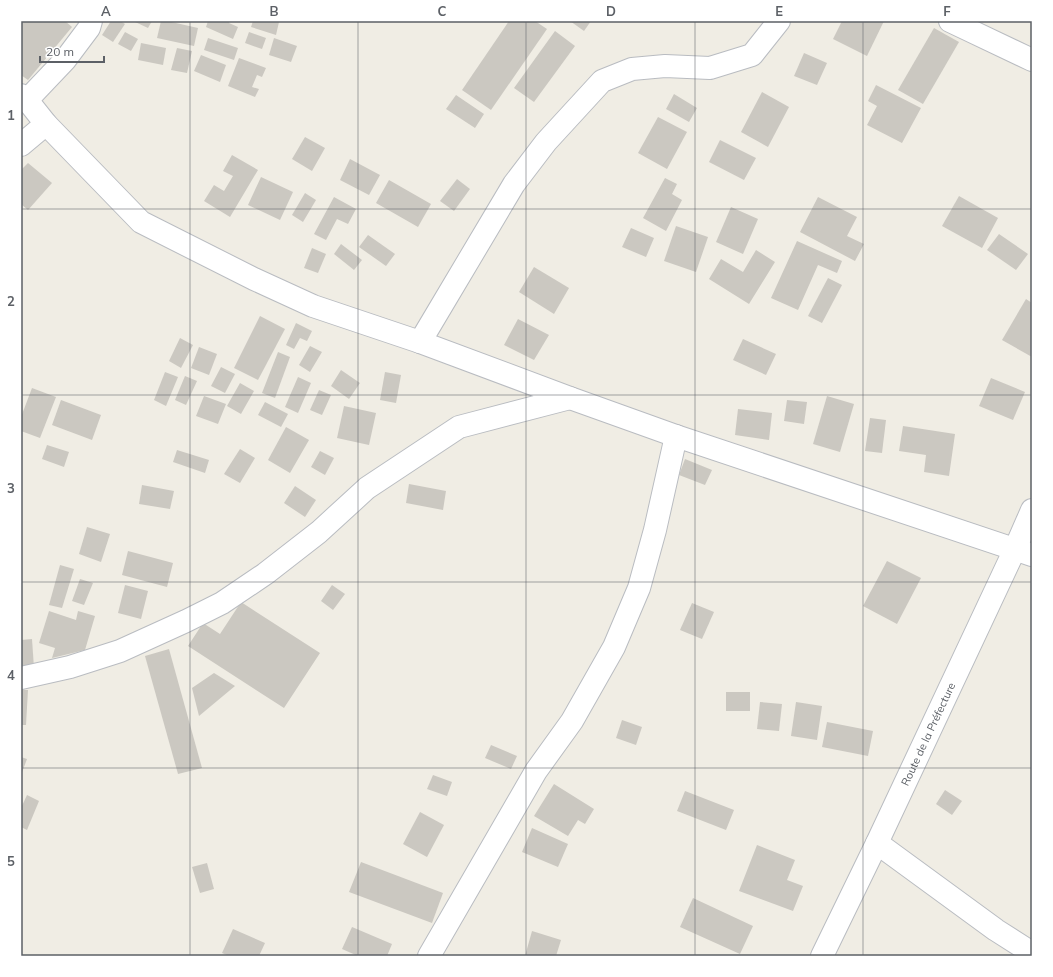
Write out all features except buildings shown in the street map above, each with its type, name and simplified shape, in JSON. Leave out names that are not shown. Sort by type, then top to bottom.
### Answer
[{"type":"street","points":[[91,21],[89,28],[65,60],[24,97],[46,124],[141,222],[212,259],[313,306],[420,342],[676,436],[1024,552]]},
{"type":"street","points":[[420,342],[514,184],[546,142],[602,81],[632,69],[665,66],[710,68],[752,55],[779,21]]},
{"type":"street","points":[[950,21],[1032,60]]},
{"type":"street","points":[[21,145],[46,124]]},
{"type":"street","points":[[21,678],[70,667],[120,651],[222,603],[265,574],[319,532],[367,488],[459,427],[570,398]]},
{"type":"street","points":[[429,956],[536,771],[572,721],[614,647],[639,588],[655,530],[676,436]]},
{"type":"street","name":"Route de la Préfecture","points":[[822,956],[877,843],[1024,552],[1032,510]]},
{"type":"street","points":[[877,843],[996,930],[1032,953]]}]
